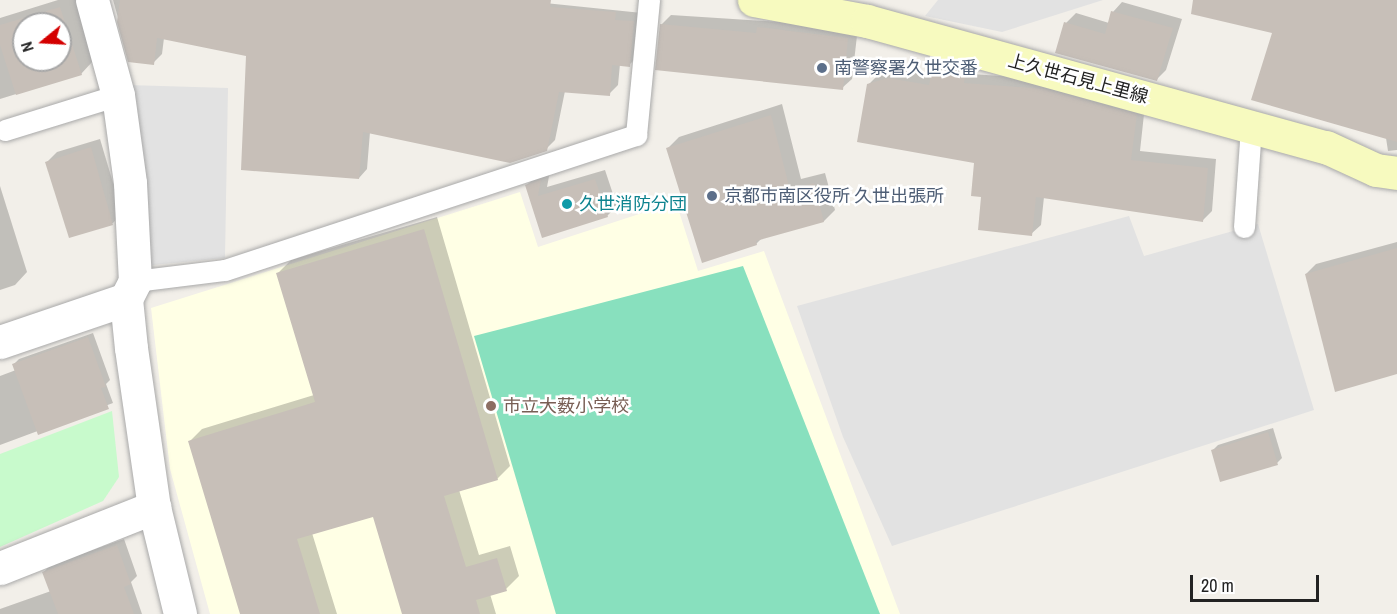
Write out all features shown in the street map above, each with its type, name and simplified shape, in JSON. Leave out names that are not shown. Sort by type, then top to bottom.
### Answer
[{"type":"main road","name":"上久世石見上里線","points":[[754,0],[867,21],[1326,147],[1376,170],[1397,173]]},
{"type":"street","points":[[92,0],[117,95],[130,183],[130,290],[154,507],[180,614]]},
{"type":"street","points":[[0,342],[130,290]]},
{"type":"street","points":[[0,568],[154,507]]},
{"type":"lane","points":[[130,290],[225,270],[636,135],[649,0]]},
{"type":"lane","points":[[5,130],[117,95]]},
{"type":"lane","points":[[1244,227],[1251,126]]},
{"type":"shaded area","points":[[938,0],[1103,0],[1002,32],[925,16]]},
{"type":"shaded area","points":[[128,85],[228,88],[225,258],[143,266]]},
{"type":"shaded area","name":"市立大薮小学校","points":[[520,192],[538,247],[676,202],[698,271],[764,251],[900,614],[210,614],[170,469],[151,308]]},
{"type":"shaded area","points":[[1129,216],[1144,256],[1258,224],[1314,410],[892,546],[843,437],[797,306]]},
{"type":"green space","points":[[743,266],[880,614],[556,614],[474,336]]},
{"type":"green space","points":[[112,411],[119,477],[103,501],[0,547],[0,454]]},
{"type":"building","points":[[120,0],[551,0],[550,7],[616,12],[615,20],[634,21],[630,67],[612,65],[610,96],[559,92],[547,151],[510,163],[363,132],[359,179],[241,170],[246,56],[157,38],[154,65],[128,62],[117,22]]},
{"type":"building","points":[[1193,0],[1397,0],[1397,142],[1251,100],[1272,33],[1191,14]]},
{"type":"building","points":[[60,7],[62,12],[43,12]]},
{"type":"building","points":[[1111,11],[1173,28],[1157,81],[1055,53],[1064,22],[1105,34]]},
{"type":"building","points":[[12,21],[12,72],[72,72],[72,44],[82,75],[16,95],[0,45],[0,25]]},
{"type":"building","points":[[660,24],[756,33],[757,27],[848,38],[843,90],[655,70]]},
{"type":"building","points":[[932,71],[965,76],[964,83],[1045,89],[1137,114],[1131,160],[1208,168],[1203,222],[1036,197],[1032,236],[978,230],[981,197],[971,196],[974,163],[857,142],[867,84],[888,78],[929,85]]},
{"type":"building","points":[[771,115],[790,190],[814,183],[824,222],[756,241],[757,245],[702,263],[666,148]]},
{"type":"building","points":[[91,147],[113,225],[69,238],[45,162]]},
{"type":"building","name":"久世消防分団","points":[[541,179],[538,196],[595,179],[608,217],[542,238],[525,185]]},
{"type":"building","points":[[424,229],[498,480],[444,496],[466,567],[497,558],[507,591],[476,600],[480,614],[402,614],[373,517],[297,539],[320,614],[240,614],[188,441],[315,402],[276,273]]},
{"type":"building","points":[[1397,248],[1397,374],[1335,392],[1305,274]]},
{"type":"building","points":[[88,337],[106,387],[101,388],[109,409],[38,435],[12,364]]},
{"type":"building","points":[[1268,432],[1278,465],[1220,482],[1211,450]]},
{"type":"building","points":[[117,545],[131,584],[124,587],[134,614],[58,614],[42,572]]},
{"type":"place","name":"南警察署久世交番","points":[[822,68]]},
{"type":"place","name":"京都市南区役所 久世出張所","points":[[712,196]]},
{"type":"place","name":"久世消防分団","points":[[567,204]]},
{"type":"place","name":"市立大薮小学校","points":[[491,406]]}]
